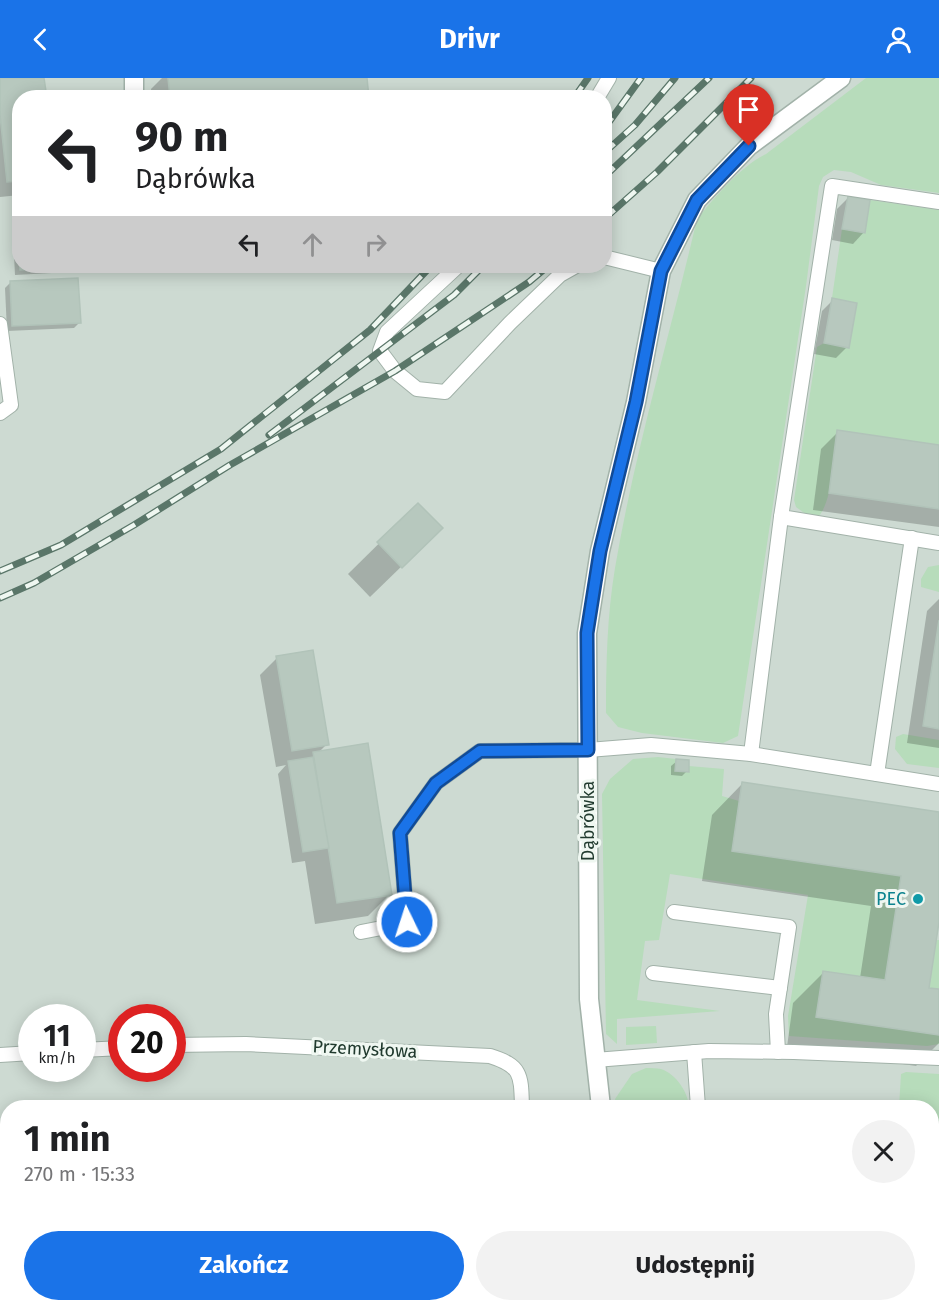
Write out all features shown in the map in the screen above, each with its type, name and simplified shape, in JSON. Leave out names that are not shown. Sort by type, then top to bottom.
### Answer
[{"type":"street","name":"Dąbrówka","points":[[600,1100],[589,999],[587,633],[600,551],[636,402],[661,271],[697,200],[749,146],[841,78]]},
{"type":"lane","points":[[751,754],[781,517],[832,186],[939,202]]},
{"type":"lane","points":[[612,259],[661,271]]},
{"type":"lane","points":[[450,273],[387,332],[380,351],[395,371],[417,389],[445,392],[510,323],[564,273]]},
{"type":"lane","points":[[0,324],[11,405],[0,413]]},
{"type":"lane","points":[[781,517],[939,543]]},
{"type":"lane","points":[[877,774],[912,538]]},
{"type":"lane","points":[[361,932],[407,922],[400,833],[436,783],[480,751],[588,750],[651,745],[751,754],[939,784]]},
{"type":"lane","points":[[674,912],[789,927],[776,1014],[778,1052]]},
{"type":"lane","points":[[653,974],[780,988]]},
{"type":"lane","name":"Przemysłowa","points":[[186,1045],[246,1044],[490,1056],[507,1062],[517,1071],[522,1088],[522,1100]]},
{"type":"lane","points":[[694,1052],[697,1100]]},
{"type":"lane","points":[[595,1060],[694,1052],[778,1052],[939,1058]]},
{"type":"lane","points":[[0,1055],[18,1054]]},
{"type":"shaded area","points":[[0,78],[939,78],[939,1100],[0,1100]]},
{"type":"green space","points":[[866,78],[939,78],[939,193],[881,185],[851,172],[834,170],[823,177],[819,186],[738,736],[723,743],[642,733],[618,727],[606,713],[610,604],[615,568],[643,436],[697,219],[747,166]]},
{"type":"green space","points":[[870,200],[939,210],[939,445],[838,431],[832,475],[824,508],[819,516],[807,515],[796,507],[794,500],[817,347],[824,343],[849,347],[857,303],[832,298],[842,229],[865,233]]},
{"type":"green space","points":[[939,565],[939,592],[921,587],[921,579],[928,567]]},
{"type":"green space","points":[[903,734],[939,740],[939,768],[907,764],[895,749],[896,737]]},
{"type":"green space","points":[[658,757],[676,759],[675,770],[688,772],[689,766],[724,769],[722,796],[739,801],[732,851],[901,876],[885,980],[823,971],[816,1016],[939,1035],[939,1044],[927,1046],[789,1036],[788,1016],[808,895],[670,874],[659,940],[645,941],[637,1000],[720,1011],[617,1019],[617,1044],[606,1034],[602,794],[610,779],[633,759]]},
{"type":"green space","points":[[936,940],[939,940],[939,989],[929,988]]},
{"type":"green space","points":[[656,1026],[657,1043],[626,1045],[626,1027]]},
{"type":"green space","points":[[646,1068],[666,1071],[676,1079],[688,1100],[615,1100],[632,1074]]},
{"type":"green space","points":[[906,1072],[939,1074],[939,1100],[899,1100],[901,1074]]},
{"type":"building","points":[[0,78],[44,78],[46,90],[12,90],[12,182],[7,182],[0,115]]},
{"type":"building","points":[[168,78],[367,78],[368,90],[169,90]]},
{"type":"building","points":[[848,196],[870,200],[865,233],[842,229]]},
{"type":"building","points":[[78,278],[81,323],[12,326],[10,281]]},
{"type":"building","points":[[832,298],[857,303],[849,348],[824,343]]},
{"type":"building","points":[[837,430],[939,445],[939,509],[829,493]]},
{"type":"building","points":[[418,503],[443,528],[402,568],[377,542]]},
{"type":"building","points":[[939,620],[939,729],[923,726]]},
{"type":"building","points":[[313,650],[329,745],[292,751],[276,656]]},
{"type":"building","points":[[368,743],[392,895],[337,903],[313,752]]},
{"type":"building","points":[[313,757],[329,848],[303,852],[288,761]]},
{"type":"building","points":[[676,759],[689,760],[689,772],[675,771]]},
{"type":"building","name":"PEC","points":[[742,782],[939,812],[939,922],[929,988],[939,989],[939,1035],[816,1017],[823,971],[885,980],[901,876],[732,851]]},
{"type":"railway","points":[[580,90],[588,78]]},
{"type":"railway","points":[[612,118],[641,78]]},
{"type":"railway","points":[[612,146],[635,125],[675,78]]},
{"type":"railway","points":[[612,169],[709,78]]},
{"type":"railway","points":[[612,212],[657,172],[751,78]]},
{"type":"railway","points":[[0,571],[61,545],[221,449],[370,330],[424,273]]},
{"type":"railway","points":[[269,435],[454,295],[476,273]]},
{"type":"railway","points":[[0,598],[34,583],[134,525],[230,465],[395,371],[540,273]]},
{"type":"place","name":"PEC","points":[[918,899]]},
{"type":"route","points":[[407,922],[400,833],[436,783],[480,751],[588,750],[587,633],[600,551],[636,402],[661,271],[697,200],[749,146]]}]
